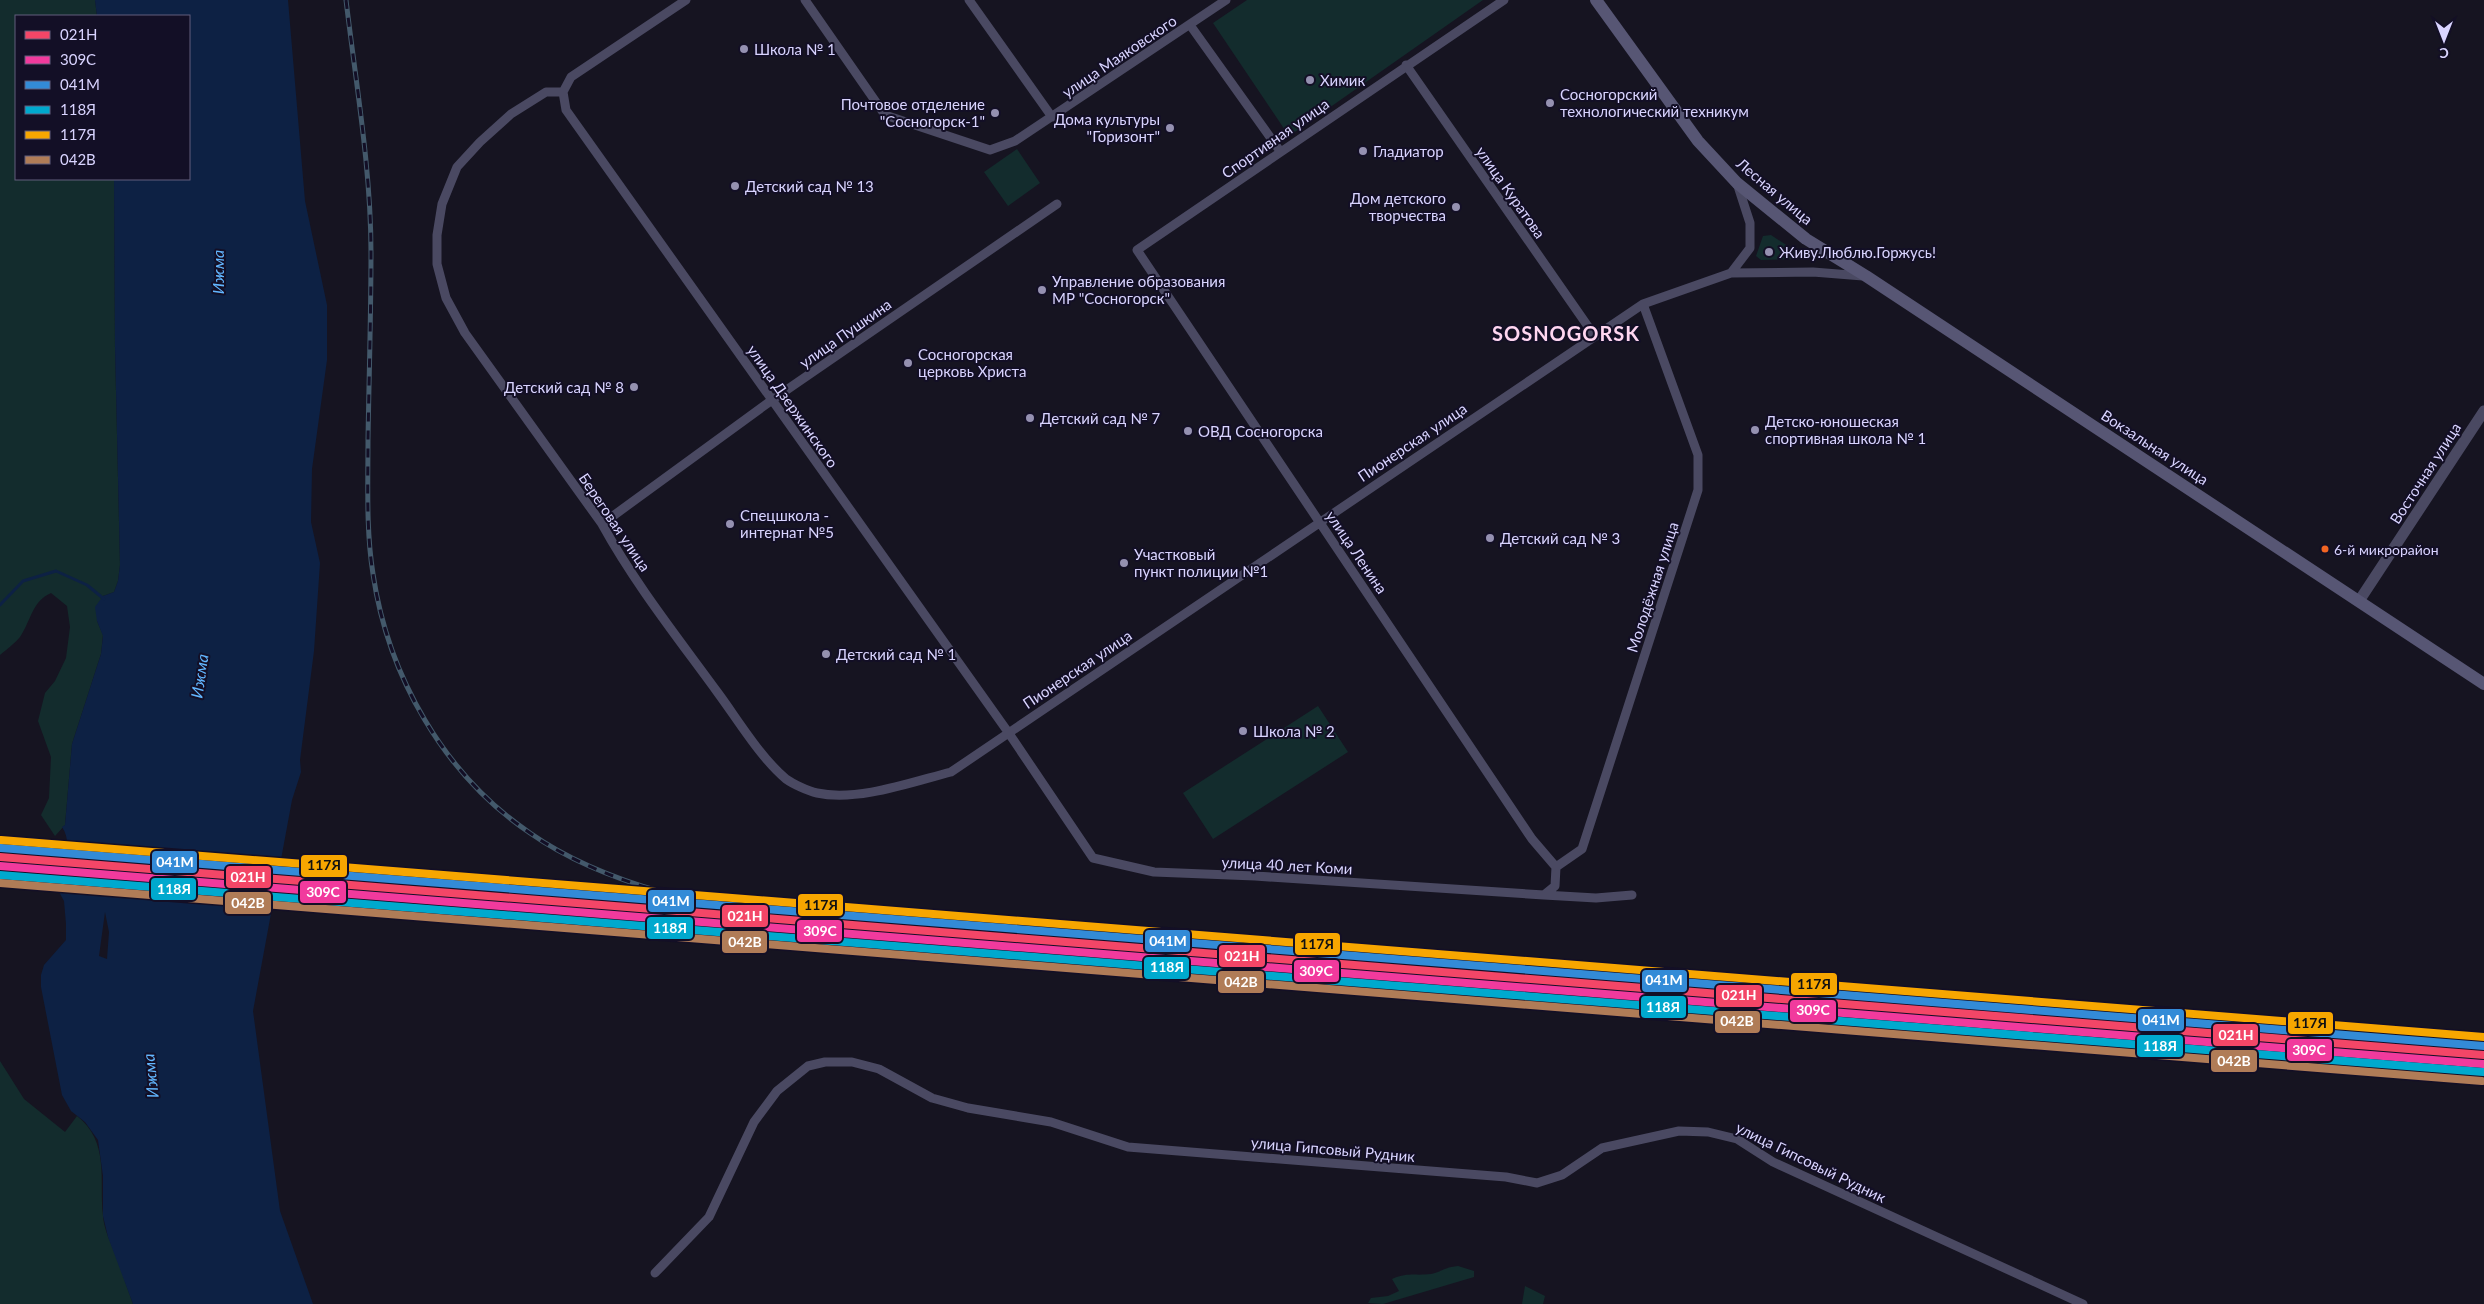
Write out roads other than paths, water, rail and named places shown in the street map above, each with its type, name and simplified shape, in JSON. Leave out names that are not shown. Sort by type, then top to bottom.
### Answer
[{"type":"main road","name":"Лесная улица","points":[[1596,0],[1698,141],[1737,183],[1806,239]]},
{"type":"main road","name":"Вокзальная улица","points":[[1806,239],[1866,276],[2484,684]]},
{"type":"street","points":[[562,92],[571,76],[686,0]]},
{"type":"street","name":"улица Маяковского","points":[[805,0],[885,115],[990,150],[1016,141],[1226,0]]},
{"type":"street","points":[[970,0],[1052,117]]},
{"type":"street","name":"Спортивная улица","points":[[1137,250],[1504,0]]},
{"type":"street","points":[[1190,25],[1280,151]]},
{"type":"street","name":"улица Куратова","points":[[1406,65],[1594,335]]},
{"type":"street","name":"Береговая улица","points":[[562,92],[546,92],[511,114],[480,142],[457,167],[442,204],[437,235],[437,264],[446,298],[465,333],[602,524],[615,548],[666,622],[754,743],[787,780],[817,793],[845,794],[878,790],[951,772],[1008,732]]},
{"type":"street","name":"улица Дзержинского","points":[[562,92],[566,110],[1008,732]]},
{"type":"street","points":[[1731,273],[1750,248],[1750,223],[1737,183]]},
{"type":"street","name":"улица Пушкина","points":[[602,524],[772,400],[1058,204]]},
{"type":"street","name":"улица Ленина","points":[[1137,250],[1532,839],[1556,868]]},
{"type":"street","name":"Пионерская улица","points":[[1008,732],[1594,335],[1643,304],[1731,273],[1813,272],[1866,276]]},
{"type":"street","name":"Молодёжная улица","points":[[1556,868],[1582,850],[1698,490],[1698,455],[1643,304]]},
{"type":"street","name":"Восточная улица","points":[[2359,601],[2484,411]]},
{"type":"street","name":"улица 40 лет Коми","points":[[1008,732],[1093,858],[1154,872],[1255,876],[1544,896],[1596,898],[1632,895]]},
{"type":"street","points":[[1544,896],[1555,886],[1556,868]]},
{"type":"street","name":"улица Гипсовый Рудник","points":[[655,1273],[709,1218],[754,1122],[776,1091],[808,1066],[825,1062],[852,1062],[879,1069],[932,1098],[968,1108],[1051,1122],[1128,1147],[1506,1177],[1537,1183],[1562,1175],[1602,1148],[1679,1131],[1708,1132],[1737,1139],[1773,1162],[2083,1304]]},
{"type":"water","name":"Ижма","points":[[95,0],[288,0],[305,201],[327,305],[327,360],[312,469],[311,522],[320,563],[314,651],[300,760],[301,772],[292,800],[253,1011],[280,1211],[313,1304],[133,1304],[108,1237],[103,1216],[103,1176],[98,1140],[85,1122],[71,1111],[62,1095],[41,987],[41,975],[44,965],[66,940],[64,901],[59,892],[41,877],[33,865],[57,871],[64,869],[67,842],[62,827],[65,825],[72,744],[101,654],[103,636],[97,621],[95,607],[103,596],[114,592],[118,581],[120,565],[115,347],[114,180],[190,180],[190,15],[97,15]],"holes":[[[105,912],[109,932],[107,959],[99,956]]]},
{"type":"waterway","points":[[0,605],[23,581],[56,571],[87,585],[104,599]]},
{"type":"railway","points":[[346,0],[362,126],[370,221],[368,507],[369,541],[373,574],[381,612],[392,649],[407,685],[425,720],[446,752],[471,782],[499,809],[530,833],[577,861],[611,875],[662,892],[988,929],[2484,1047]]},
{"type":"place","name":"Школа № 1","points":[[744,49]]},
{"type":"place","name":"Химик","points":[[1310,80]]},
{"type":"place","name":"Сосногорский технологический техникум","points":[[1550,103]]},
{"type":"place","name":"Почтовое отделение \"Сосногорск-1\"","points":[[995,113]]},
{"type":"place","name":"Дома культуры \"Горизонт\"","points":[[1170,128]]},
{"type":"place","name":"Гладиатор","points":[[1363,151]]},
{"type":"place","name":"Детский сад № 13","points":[[735,186]]},
{"type":"place","name":"Дом детского творчества","points":[[1456,207]]},
{"type":"place","name":"Живу.Люблю.Горжусь!","points":[[1769,252]]},
{"type":"place","name":"Управление образования МР \"Сосногорск\"","points":[[1042,290]]},
{"type":"place","name":"Сосногорская церковь Христа","points":[[908,363]]},
{"type":"place","name":"Детский сад № 8","points":[[634,387]]},
{"type":"place","name":"Детский сад № 7","points":[[1030,418]]},
{"type":"place","name":"Детско-юношеская спортивная школа № 1","points":[[1755,430]]},
{"type":"place","name":"ОВД Сосногорска","points":[[1188,431]]},
{"type":"place","name":"Спецшкола - интернат №5","points":[[730,524]]},
{"type":"place","name":"Детский сад № 3","points":[[1490,538]]},
{"type":"place","name":"6-й микрорайон","points":[[2325,549]]},
{"type":"place","name":"Участковый пункт полиции №1","points":[[1124,563]]},
{"type":"place","name":"Детский сад № 1","points":[[826,654]]},
{"type":"place","name":"Школа № 2","points":[[1243,731]]},
{"type":"district","name":"SOSNOGORSK","points":[[1566,333]]}]
